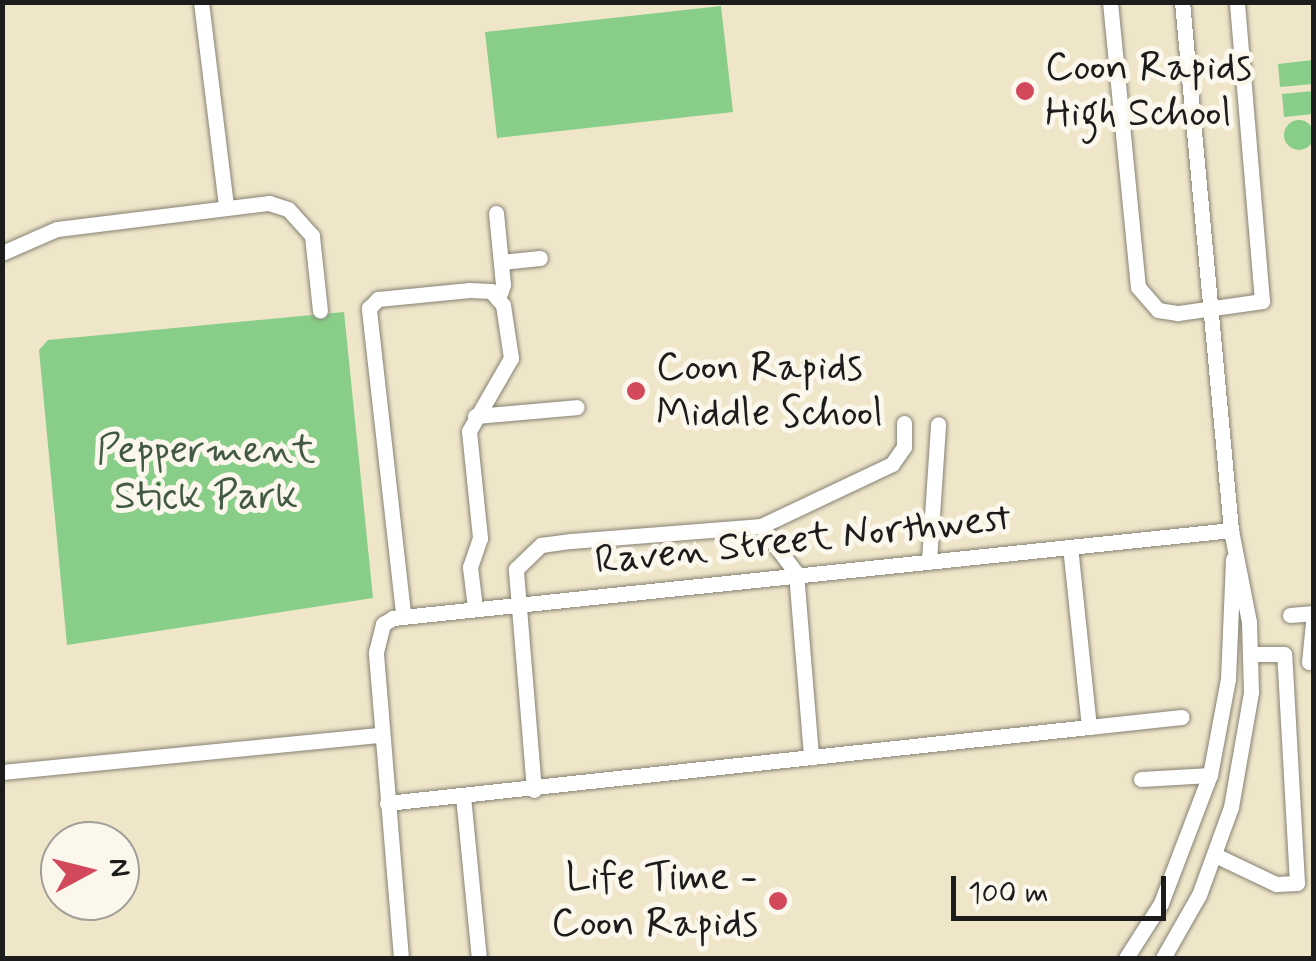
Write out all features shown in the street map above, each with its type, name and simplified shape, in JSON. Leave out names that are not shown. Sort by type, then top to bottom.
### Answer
[{"type":"street","points":[[201,2],[226,207]]},
{"type":"street","points":[[1110,2],[1138,287],[1146,301],[1178,313],[1262,301],[1238,2]]},
{"type":"street","points":[[1126,958],[1162,904],[1210,775],[1228,679],[1234,550],[1182,2]]},
{"type":"street","points":[[2,253],[57,229],[269,204],[303,222],[316,254],[320,311]]},
{"type":"street","points":[[475,605],[470,568],[480,538],[469,431],[511,358],[498,299],[501,262],[496,213]]},
{"type":"street","points":[[501,262],[540,258]]},
{"type":"street","points":[[403,614],[369,308],[378,299],[470,290],[491,291],[498,299]]},
{"type":"street","points":[[475,416],[577,407]]},
{"type":"street","points":[[534,790],[515,600],[516,569],[541,544],[761,526],[892,464],[904,447],[904,423]]},
{"type":"street","points":[[928,561],[938,424]]},
{"type":"street","points":[[761,526],[796,574],[811,757]]},
{"type":"street","name":"Raven Street Northwest","points":[[381,735],[376,652],[383,624],[403,614],[1232,530]]},
{"type":"street","points":[[1070,547],[1089,727]]},
{"type":"street","points":[[1163,958],[1215,855],[1240,769],[1250,654],[1245,588],[1234,550]]},
{"type":"street","points":[[1250,654],[1284,654],[1311,662],[1312,613],[1290,615]]},
{"type":"street","points":[[1215,855],[1276,884],[1305,882],[1284,654]]},
{"type":"street","points":[[387,803],[1182,717]]},
{"type":"street","points":[[2,772],[381,735],[401,958]]},
{"type":"street","points":[[1141,779],[1210,775]]},
{"type":"street","points":[[463,796],[479,958]]},
{"type":"green space","points":[[721,6],[733,112],[497,138],[485,32]]},
{"type":"green space","points":[[1313,60],[1313,84],[1280,87],[1278,64]]},
{"type":"green space","points":[[1313,91],[1313,114],[1284,117],[1282,94]]},
{"type":"green space","points":[[1299,120],[1309,125],[1314,135],[1309,145],[1299,150],[1289,145],[1284,135],[1289,125]]},
{"type":"green space","name":"Pepperment Stick Park","points":[[344,312],[373,598],[67,645],[39,350],[48,340]]},
{"type":"place","name":"Coon Rapids High School","points":[[1025,91]]},
{"type":"place","name":"Coon Rapids Middle School","points":[[636,391]]},
{"type":"place","name":"Life Time - Coon Rapids","points":[[778,901]]}]
